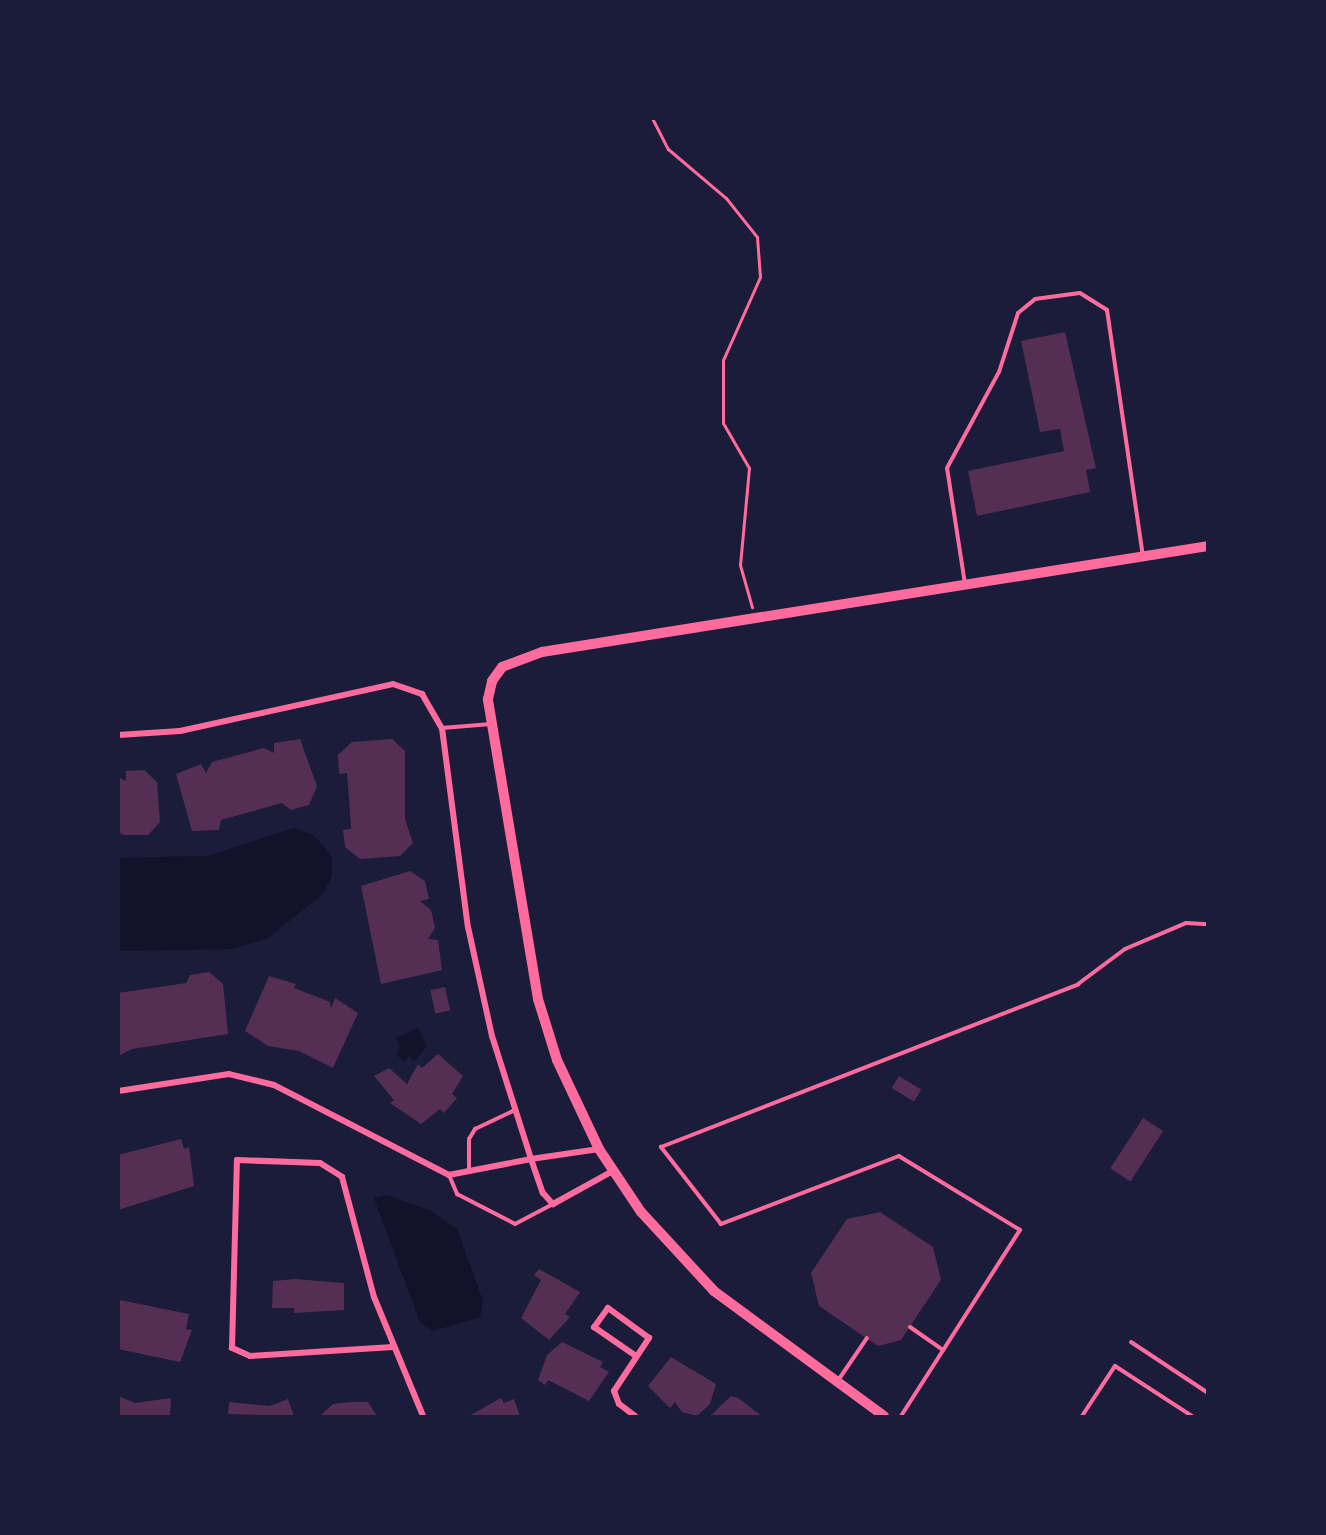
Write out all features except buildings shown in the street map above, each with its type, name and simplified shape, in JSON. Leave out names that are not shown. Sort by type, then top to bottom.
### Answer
[{"type":"street","points":[[884,1416],[836,1383],[714,1291],[640,1212],[599,1149],[557,1060],[538,999],[488,699],[496,673],[520,657],[542,652],[1208,546]]},
{"type":"street","points":[[118,735],[180,730],[393,684],[422,694],[442,728],[468,927],[515,1110],[543,1193],[553,1204],[613,1172]]},
{"type":"street","points":[[118,1091],[229,1074],[274,1085],[448,1175],[599,1149]]},
{"type":"street","points":[[393,1347],[250,1356],[232,1347],[237,1160],[320,1163],[338,1172],[393,1347],[423,1416]]},
{"type":"street","points":[[635,1416],[618,1404],[614,1391],[649,1338],[608,1308],[594,1328],[636,1356]]},
{"type":"lane","points":[[965,585],[947,468],[999,372],[1018,313],[1035,299],[1080,293],[1107,310],[1143,557]]},
{"type":"lane","points":[[442,728],[492,723]]},
{"type":"lane","points":[[901,1416],[1020,1230],[899,1156],[722,1224],[661,1147],[1078,984],[1125,949],[1186,923],[1208,924]]},
{"type":"lane","points":[[469,1172],[469,1139],[476,1129],[515,1110]]},
{"type":"lane","points":[[448,1175],[457,1194],[515,1224],[553,1204]]},
{"type":"lane","points":[[910,1327],[944,1350]]},
{"type":"lane","points":[[836,1383],[867,1338]]},
{"type":"lane","points":[[1131,1342],[1208,1394]]},
{"type":"lane","points":[[1082,1416],[1115,1366],[1192,1416]]},
{"type":"path","points":[[652,118],[668,149],[726,198],[757,237],[760,277],[723,360],[723,423],[749,468],[740,566],[756,618]]},
{"type":"shaded area","points":[[294,828],[312,834],[324,846],[332,859],[332,876],[323,894],[267,939],[231,949],[119,951],[119,858],[207,856]]},
{"type":"shaded area","points":[[418,1028],[427,1046],[414,1061],[409,1056],[404,1062],[396,1054],[400,1048],[396,1038]]},
{"type":"shaded area","points":[[387,1195],[431,1211],[457,1229],[483,1301],[480,1317],[433,1331],[420,1322],[374,1198]]}]
